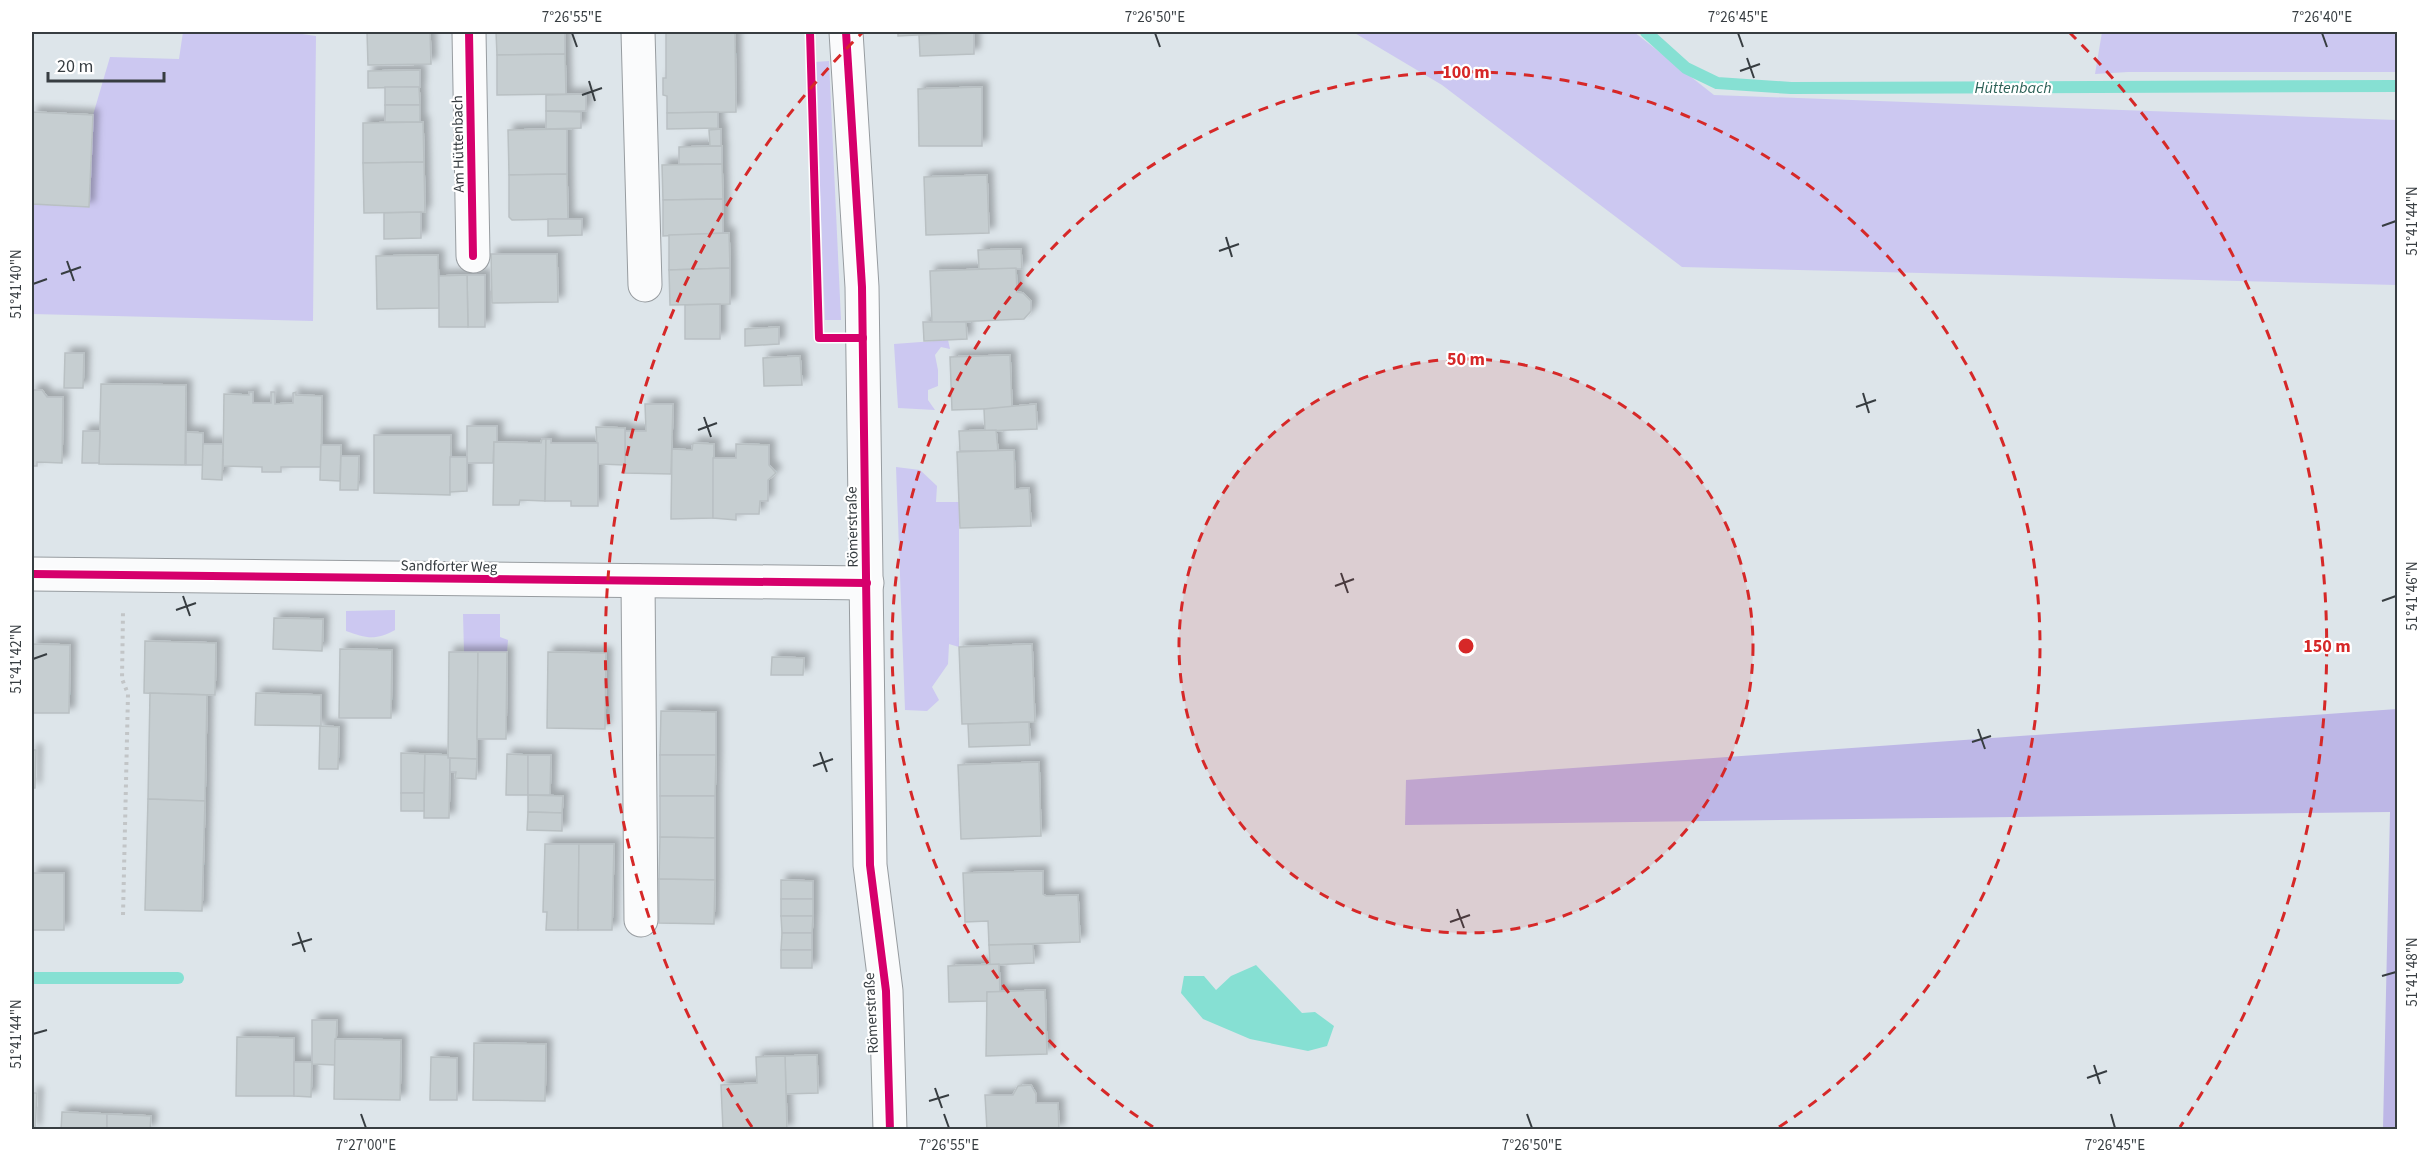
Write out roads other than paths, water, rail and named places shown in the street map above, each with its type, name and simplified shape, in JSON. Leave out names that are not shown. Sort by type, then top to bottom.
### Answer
[{"type":"street","name":"Am Hüttenbach","points":[[470,32],[473,256]]},
{"type":"street","points":[[638,32],[645,285]]},
{"type":"street","name":"Römerstraße","points":[[846,32],[862,287],[870,865],[886,991],[890,1130]]},
{"type":"street","name":"Sandforter Weg","points":[[32,574],[867,583]]},
{"type":"street","points":[[638,581],[641,920]]},
{"type":"waterway","name":"Hüttenbach","points":[[1646,32],[1686,68],[1717,83],[1791,88],[2398,86]]},
{"type":"waterway","points":[[32,978],[178,978]]}]
